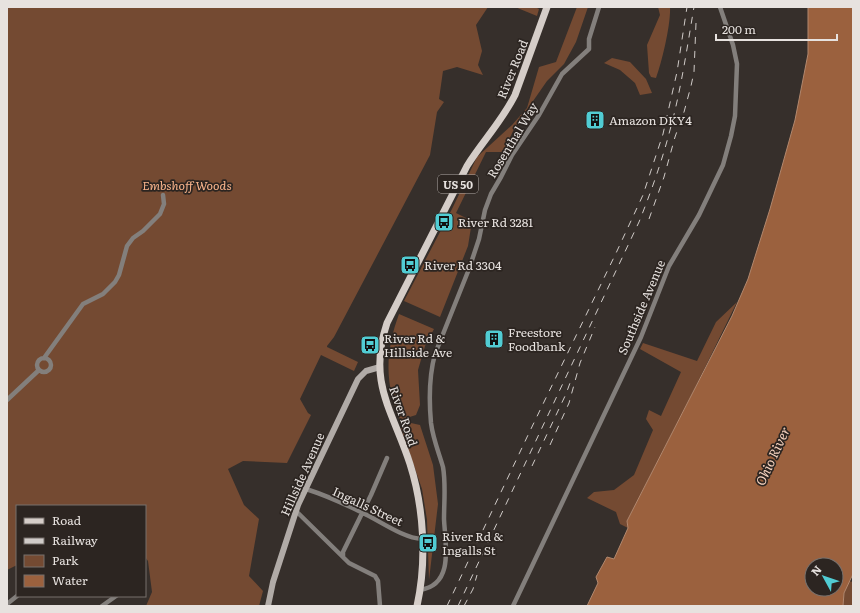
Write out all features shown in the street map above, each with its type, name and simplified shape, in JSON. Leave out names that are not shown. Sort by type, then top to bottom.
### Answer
[{"type":"main road","name":"River Road","points":[[417,606],[420,590],[422,561],[420,513],[415,482],[410,464],[386,402],[381,380],[380,367],[383,337],[387,323],[467,166],[508,108],[515,95],[547,7]]},
{"type":"street","name":"Rosenthal Way","points":[[420,590],[432,587],[438,582],[446,564],[447,552],[444,518],[445,484],[443,468],[432,432],[431,421],[431,369],[435,354],[470,269],[479,239],[485,210],[491,194],[512,155],[539,115],[562,74],[589,49],[591,33],[599,7]]},
{"type":"street","name":"Southside Avenue","points":[[514,606],[641,338],[669,266],[699,215],[724,164],[732,136],[735,116],[737,64],[733,46],[720,7]]},
{"type":"street","points":[[39,370],[37,367],[38,362],[44,358],[83,304],[103,294],[116,282],[127,246],[133,238],[143,231],[160,214],[164,204],[163,195]]},
{"type":"street","points":[[39,370],[46,372],[51,368],[50,361],[44,358]]},
{"type":"street","name":"Hillside Avenue","points":[[268,606],[273,582],[296,511],[306,489],[358,380],[366,371],[380,367]]},
{"type":"street","points":[[7,400],[39,370]]},
{"type":"street","points":[[343,556],[343,552],[387,458]]},
{"type":"street","name":"Ingalls Street","points":[[306,489],[410,536],[422,539]]},
{"type":"street","points":[[296,511],[354,566],[372,574],[376,578],[378,582],[380,606]]},
{"type":"street","points":[[7,604],[16,597]]},
{"type":"street","points":[[102,606],[115,597]]},
{"type":"green space","name":"Embshoff Woods","points":[[7,7],[488,7],[476,25],[482,51],[478,65],[483,75],[457,67],[443,71],[439,99],[444,102],[437,112],[430,155],[334,337],[327,346],[358,362],[354,371],[321,355],[300,399],[308,413],[311,415],[287,463],[243,461],[228,469],[244,505],[259,519],[249,576],[263,591],[259,606],[146,606],[152,592],[148,561],[146,558],[146,505],[16,505],[16,566],[7,570]]},
{"type":"green space","points":[[515,7],[535,7],[539,9],[537,16]]},
{"type":"green space","points":[[577,7],[588,7],[576,42],[564,64],[547,81],[515,127],[503,152],[486,152],[456,213],[472,221],[468,246],[440,317],[404,301],[452,209],[477,157],[512,125],[527,108],[539,67],[556,62]]},
{"type":"green space","points":[[658,7],[670,7],[670,14],[666,43],[656,78],[651,77],[649,73],[647,45],[660,15]]},
{"type":"green space","points":[[612,58],[630,62],[646,79],[652,93],[640,95],[635,83],[620,70],[604,63]]},
{"type":"green space","points":[[737,302],[627,521],[628,528],[620,524],[616,512],[587,498],[594,492],[614,490],[634,475],[653,430],[646,419],[649,410],[661,416],[681,372],[640,349],[643,343],[697,361],[716,322]]},
{"type":"green space","points":[[399,314],[434,329],[425,346],[418,370],[420,405],[416,415],[400,420],[392,396],[389,375],[389,355]]},
{"type":"green space","points":[[411,423],[420,425],[433,465],[438,504],[429,580],[427,520],[422,489],[401,428]]},
{"type":"green space","points":[[849,581],[853,582],[853,606],[843,606],[844,593]]},
{"type":"water","name":"Ohio River","points":[[808,7],[853,7],[853,574],[844,593],[844,557],[804,557],[804,597],[844,597],[843,606],[587,606],[598,583],[596,577],[607,557],[614,559],[628,528],[627,521],[732,316],[748,279],[770,209],[795,120],[808,54]]},
{"type":"railway","points":[[447,606],[643,195],[663,134],[677,72],[687,7]]},
{"type":"railway","points":[[458,606],[639,222],[660,165],[674,115],[684,69],[694,7]]},
{"type":"railway","points":[[649,219],[664,177],[691,86],[694,72],[696,23]]},
{"type":"railway","points":[[550,445],[569,403],[580,363],[595,327]]},
{"type":"railway","points":[[532,466],[570,383]]},
{"type":"railway","points":[[464,606],[473,589],[477,575]]},
{"type":"place","name":"Amazon DKY4","points":[[595,120]]},
{"type":"place","name":"River Rd 3281","points":[[444,222]]},
{"type":"place","name":"River Rd 3304","points":[[410,265]]},
{"type":"place","name":"Freestore Foodbank","points":[[494,339]]},
{"type":"place","name":"River Rd & Hillside Ave","points":[[370,345]]},
{"type":"place","name":"River Rd & Ingalls St","points":[[428,543]]}]
